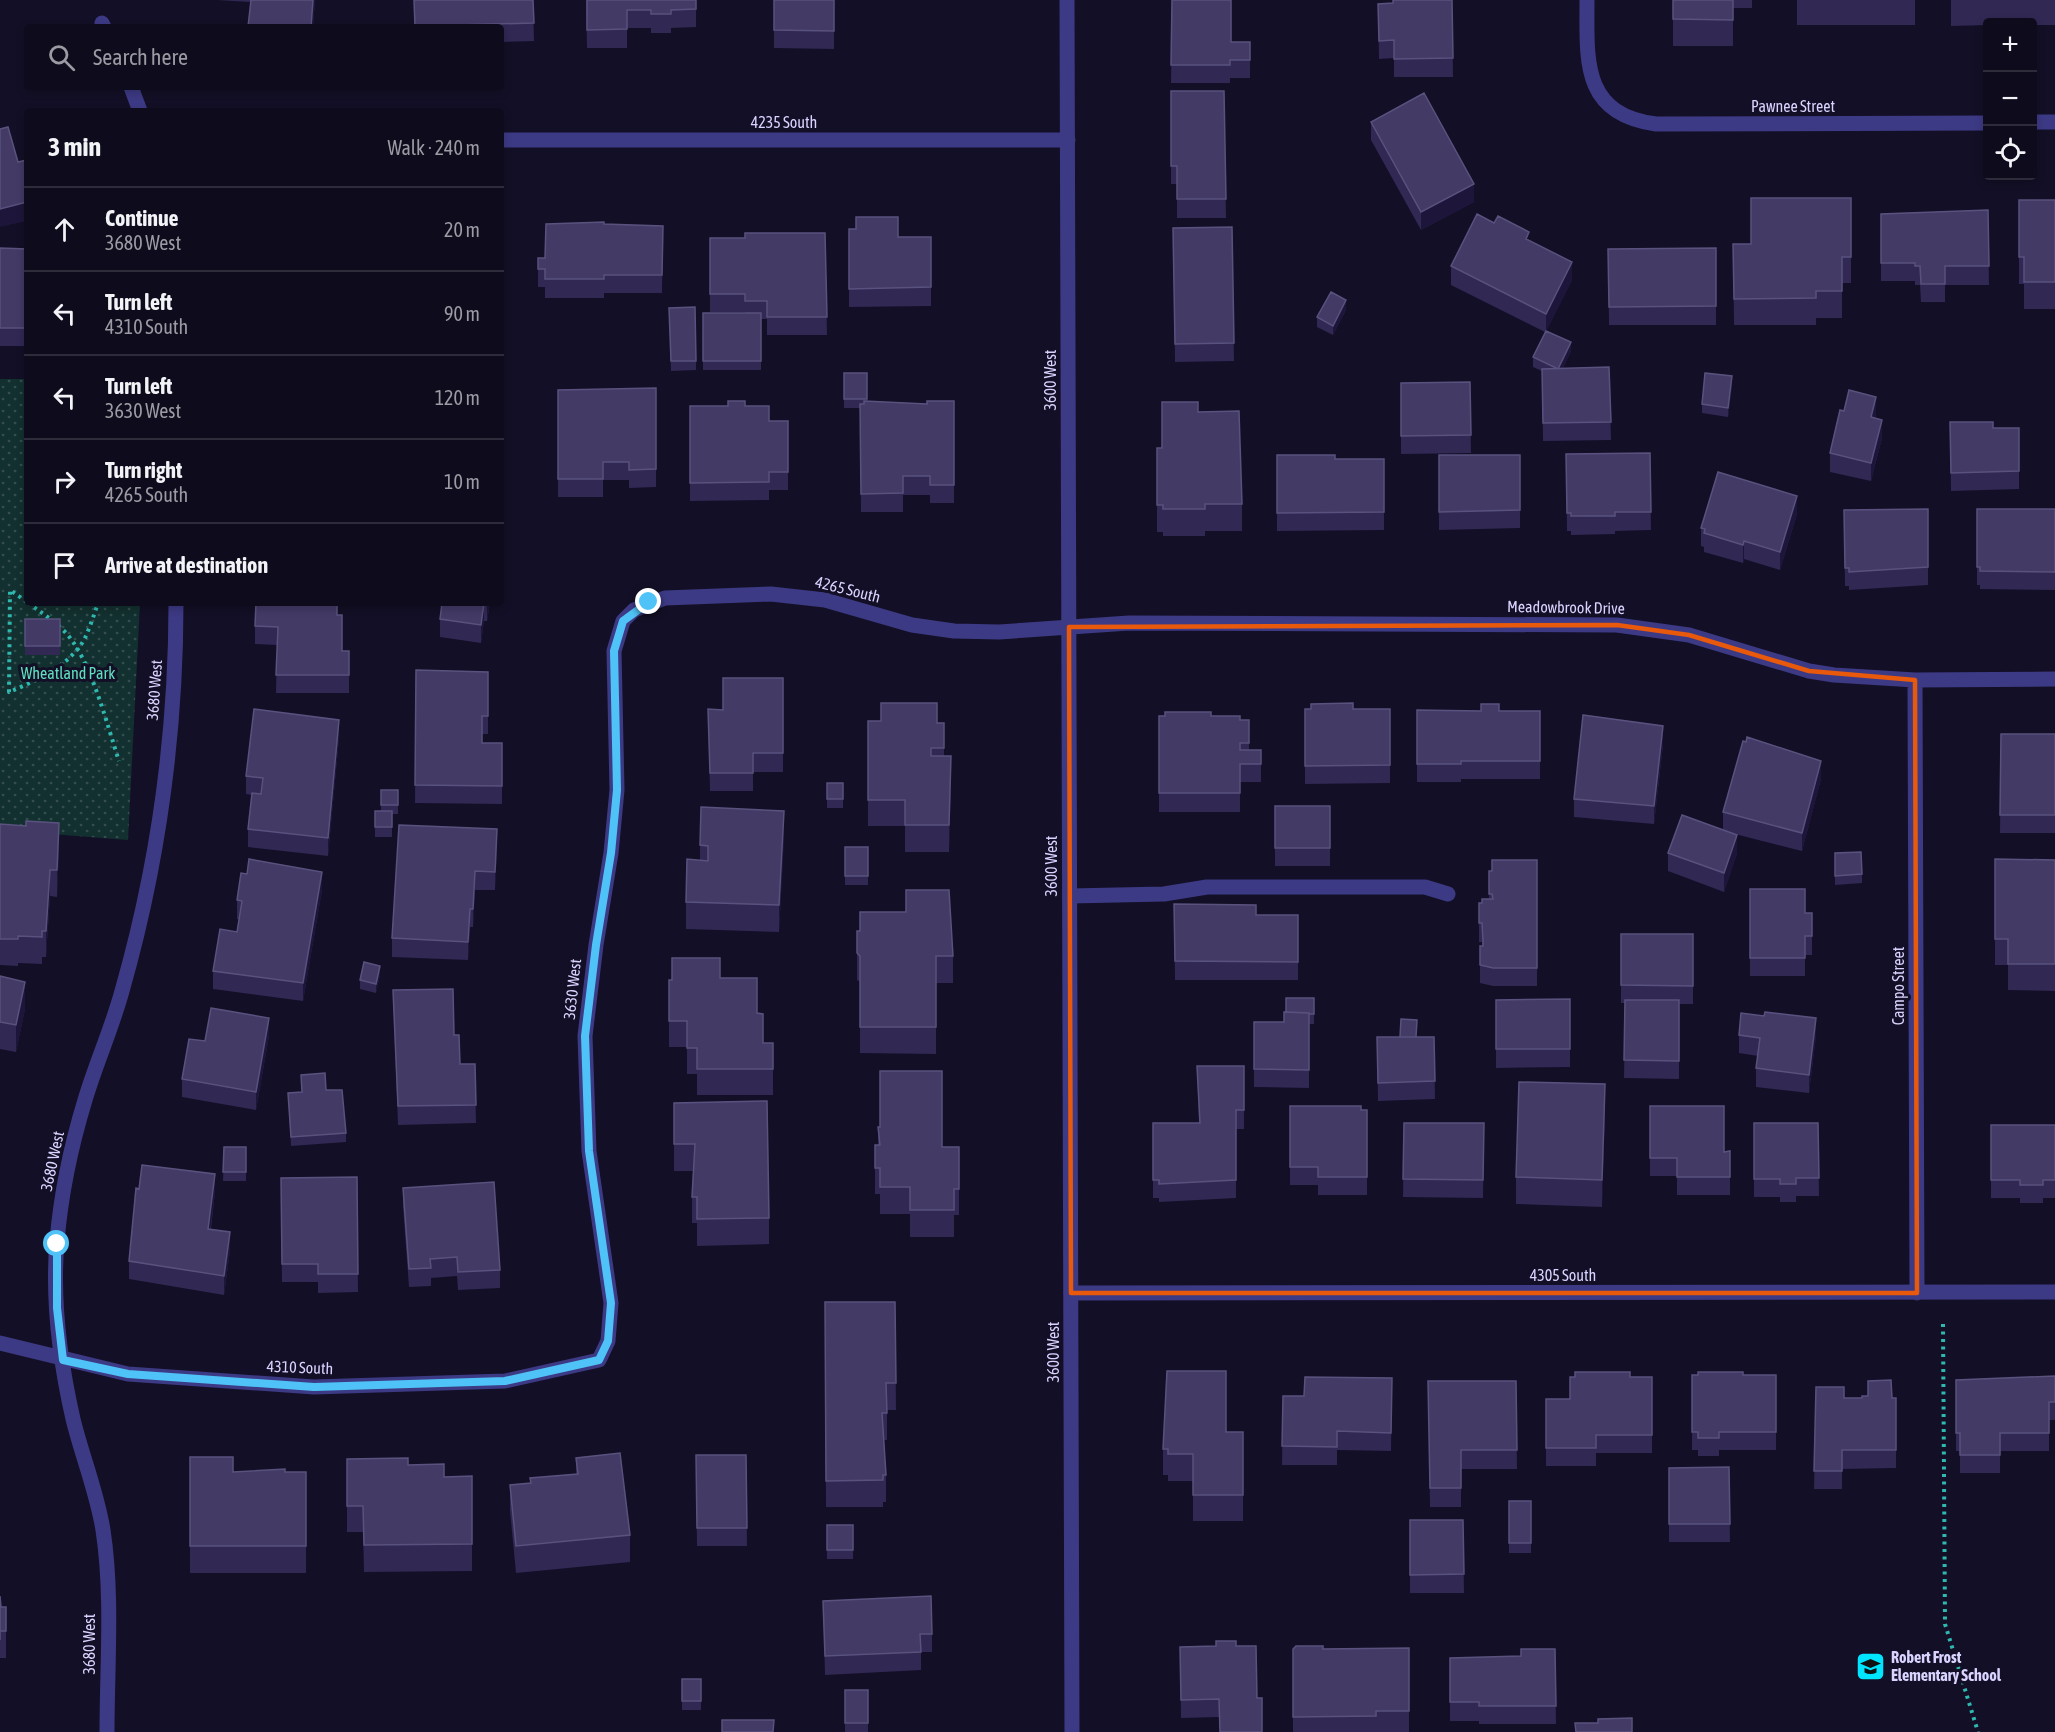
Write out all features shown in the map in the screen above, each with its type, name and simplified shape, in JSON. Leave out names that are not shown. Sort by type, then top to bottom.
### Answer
[{"type":"street","name":"3600 West","points":[[1067,0],[1072,1732]]},
{"type":"street","name":"Pawnee Street","points":[[1587,0],[1589,64],[1594,83],[1605,102],[1618,114],[1636,121],[1656,124],[1983,123]]},
{"type":"street","points":[[132,90],[139,108]]},
{"type":"street","points":[[2037,122],[2055,122]]},
{"type":"street","name":"4235 South","points":[[504,140],[1068,140]]},
{"type":"street","name":"4265 South","points":[[623,621],[649,602],[665,598],[771,594],[825,600],[933,629],[999,632],[1069,627]]},
{"type":"street","name":"3680 West","points":[[107,1732],[106,1574],[103,1528],[73,1416],[63,1360],[56,1278],[60,1208],[74,1141],[122,992],[148,884],[171,719],[176,606]]},
{"type":"street","name":"3630 West","points":[[599,1360],[608,1341],[611,1303],[589,1151],[585,1036],[614,822],[617,752],[614,651],[623,621]]},
{"type":"street","name":"Meadowbrook Drive","points":[[1069,627],[1129,623],[1617,625],[1689,635],[1809,671],[1862,678],[2055,679]]},
{"type":"street","name":"Campo Street","points":[[1915,680],[1917,1293]]},
{"type":"street","points":[[1070,896],[1164,894],[1207,887],[1425,887],[1448,894]]},
{"type":"street","name":"4305 South","points":[[1071,1293],[2055,1292]]},
{"type":"street","name":"4310 South","points":[[0,1343],[128,1374],[314,1387],[505,1381],[599,1360]]},
{"type":"path","points":[[24,600],[10,590],[9,692],[28,684],[63,663],[84,640],[97,606]]},
{"type":"path","points":[[32,606],[66,633],[77,648],[95,688],[119,762]]},
{"type":"path","points":[[1943,1324],[1945,1624],[1978,1732]]},
{"type":"highlighted area","points":[[1617,625],[1689,635],[1809,671],[1915,680],[1917,1293],[1071,1293],[1069,627]]},
{"type":"green space","name":"Wheatland Park","points":[[0,379],[24,379],[24,606],[140,606],[128,840],[0,830]]},
{"type":"building","points":[[251,0],[313,0],[311,24],[248,24]]},
{"type":"building","points":[[414,0],[533,0],[534,23],[415,24]]},
{"type":"building","points":[[587,0],[696,0],[696,9],[671,10],[671,14],[651,14],[651,10],[627,10],[627,29],[587,30]]},
{"type":"building","points":[[774,0],[834,0],[834,31],[774,30]]},
{"type":"building","points":[[1172,0],[1231,0],[1231,42],[1250,42],[1250,60],[1230,60],[1230,65],[1171,65]]},
{"type":"building","points":[[1393,0],[1452,0],[1453,58],[1394,59],[1394,40],[1379,41],[1378,4],[1393,3]]},
{"type":"building","points":[[1673,0],[1733,0],[1733,20],[1673,19]]},
{"type":"building","points":[[1171,91],[1224,91],[1226,199],[1177,199],[1177,166],[1171,166]]},
{"type":"building","points":[[1424,93],[1474,184],[1421,212],[1371,122]]},
{"type":"building","points":[[8,127],[18,162],[24,161],[24,203],[0,209],[0,129]]},
{"type":"building","points":[[1751,198],[1851,198],[1851,257],[1842,257],[1842,291],[1816,291],[1816,298],[1734,299],[1733,244],[1751,244]]},
{"type":"building","points":[[2019,200],[2055,200],[2055,282],[2024,282],[2024,257],[2019,257]]},
{"type":"building","points":[[1988,210],[1989,266],[1945,266],[1945,284],[1921,284],[1920,266],[1915,266],[1915,263],[1881,263],[1881,214]]},
{"type":"building","points":[[1477,214],[1494,223],[1498,216],[1529,232],[1526,239],[1572,262],[1546,314],[1451,266]]},
{"type":"building","points":[[856,217],[898,217],[898,237],[931,237],[931,287],[849,289],[849,229],[856,229]]},
{"type":"building","points":[[604,222],[604,224],[663,226],[662,275],[604,275],[604,279],[545,279],[545,269],[538,269],[538,258],[545,258],[546,224]]},
{"type":"building","points":[[1232,227],[1234,343],[1175,344],[1173,228]]},
{"type":"building","points":[[745,233],[825,233],[827,317],[767,317],[767,301],[745,301],[745,294],[710,294],[710,238],[745,238]]},
{"type":"building","points":[[0,248],[24,249],[24,328],[0,328]]},
{"type":"building","points":[[1716,248],[1716,306],[1609,307],[1608,249]]},
{"type":"building","points":[[1331,292],[1346,300],[1333,326],[1317,317]]},
{"type":"building","points":[[695,307],[696,361],[671,361],[669,308]]},
{"type":"building","points":[[703,313],[761,313],[761,361],[703,361]]},
{"type":"building","points":[[1546,331],[1571,342],[1558,369],[1533,357]]},
{"type":"building","points":[[1609,367],[1611,422],[1543,423],[1542,369]]},
{"type":"building","points":[[844,373],[867,373],[867,399],[844,399]]},
{"type":"building","points":[[1705,373],[1732,376],[1728,408],[1702,404]]},
{"type":"building","points":[[1470,382],[1471,435],[1401,436],[1401,383]]},
{"type":"building","points":[[656,388],[656,469],[629,470],[629,462],[603,462],[603,479],[558,479],[558,390]]},
{"type":"building","points":[[1849,390],[1876,397],[1871,417],[1882,420],[1871,463],[1830,453],[1840,410],[1844,411]]},
{"type":"building","points":[[728,401],[745,401],[745,406],[769,406],[769,421],[788,421],[788,472],[769,472],[769,482],[690,483],[690,406],[728,406]]},
{"type":"building","points":[[864,401],[927,404],[927,401],[954,401],[954,485],[930,485],[930,476],[903,476],[903,493],[861,494],[860,404],[864,404]]},
{"type":"building","points":[[1162,402],[1198,402],[1198,412],[1239,411],[1242,504],[1205,504],[1205,509],[1163,509],[1163,505],[1157,505],[1157,448],[1162,448]]},
{"type":"building","points":[[1950,422],[1993,422],[1993,428],[2019,428],[2019,471],[1951,473]]},
{"type":"building","points":[[1650,453],[1651,512],[1615,512],[1615,516],[1571,516],[1571,513],[1567,513],[1566,454]]},
{"type":"building","points":[[1277,455],[1335,455],[1335,459],[1384,459],[1384,512],[1277,513]]},
{"type":"building","points":[[1439,455],[1520,455],[1520,510],[1439,512]]},
{"type":"building","points":[[1718,472],[1797,496],[1780,552],[1744,541],[1743,545],[1704,533],[1705,529],[1701,528]]},
{"type":"building","points":[[1928,509],[1928,567],[1849,572],[1849,568],[1845,568],[1844,510]]},
{"type":"building","points":[[1977,509],[2055,509],[2055,572],[1980,571],[1980,567],[1977,567]]},
{"type":"building","points":[[256,606],[337,606],[337,615],[342,615],[342,651],[349,651],[349,675],[276,675],[278,627],[255,626]]},
{"type":"building","points":[[442,606],[484,606],[481,625],[440,619]]},
{"type":"building","points":[[25,619],[60,619],[60,646],[25,646]]},
{"type":"building","points":[[416,670],[488,672],[488,716],[482,716],[482,743],[502,743],[502,786],[415,785]]},
{"type":"building","points":[[723,678],[783,678],[783,753],[753,753],[753,773],[710,773],[708,709],[723,710]]},
{"type":"building","points":[[881,703],[937,703],[937,723],[944,723],[944,748],[931,748],[931,756],[951,756],[949,825],[905,825],[905,800],[868,800],[868,721],[881,721]]},
{"type":"building","points":[[1353,703],[1353,709],[1390,709],[1390,765],[1305,766],[1305,709],[1311,709],[1311,704]]},
{"type":"building","points":[[1481,704],[1499,704],[1499,711],[1540,711],[1540,761],[1461,761],[1461,764],[1417,764],[1417,710],[1481,711]]},
{"type":"building","points":[[254,709],[339,720],[328,838],[248,829],[252,793],[261,794],[263,778],[246,776]]},
{"type":"building","points":[[1165,712],[1211,712],[1211,716],[1240,716],[1240,720],[1249,720],[1249,743],[1240,743],[1240,750],[1261,750],[1261,764],[1240,764],[1240,793],[1159,793],[1159,716],[1165,716]]},
{"type":"building","points":[[1583,715],[1663,726],[1654,806],[1574,799]]},
{"type":"building","points":[[2001,734],[2055,734],[2055,815],[2000,815]]},
{"type":"building","points":[[1747,737],[1821,761],[1802,833],[1723,812],[1743,741],[1746,742]]},
{"type":"building","points":[[827,783],[843,783],[843,799],[827,799]]},
{"type":"building","points":[[381,790],[398,790],[398,805],[381,805]]},
{"type":"building","points":[[1275,806],[1330,806],[1330,848],[1275,848]]},
{"type":"building","points":[[701,807],[784,811],[779,905],[686,902],[687,859],[708,861],[708,846],[700,845]]},
{"type":"building","points":[[375,811],[392,811],[392,827],[375,827]]},
{"type":"building","points":[[1682,815],[1737,835],[1724,873],[1668,853]]},
{"type":"building","points":[[26,821],[59,823],[57,870],[50,870],[46,931],[42,931],[42,937],[18,936],[18,939],[0,939],[0,824],[26,826]]},
{"type":"building","points":[[399,825],[497,829],[495,872],[475,871],[468,942],[392,938]]},
{"type":"building","points":[[845,847],[868,847],[868,876],[845,876]]},
{"type":"building","points":[[1861,852],[1862,874],[1835,876],[1835,853]]},
{"type":"building","points":[[249,859],[322,872],[303,983],[213,971],[220,929],[237,932],[242,901],[237,900],[241,873],[247,874]]},
{"type":"building","points":[[1995,859],[2055,860],[2055,964],[2008,964],[2008,939],[1995,939]]},
{"type":"building","points":[[1492,860],[1537,860],[1537,968],[1493,968],[1480,965],[1480,946],[1483,946],[1483,941],[1482,923],[1479,923],[1479,903],[1482,903],[1482,899],[1493,899],[1492,894],[1489,894],[1489,871],[1492,871]]},
{"type":"building","points":[[1750,889],[1805,889],[1805,913],[1812,913],[1812,936],[1805,936],[1805,958],[1750,958]]},
{"type":"building","points":[[906,890],[949,890],[953,956],[936,956],[936,1027],[860,1027],[860,956],[857,953],[857,931],[860,931],[860,912],[906,912]]},
{"type":"building","points":[[1174,904],[1256,905],[1256,915],[1298,915],[1298,962],[1175,961]]},
{"type":"building","points":[[1621,934],[1693,934],[1693,986],[1621,985]]},
{"type":"building","points":[[672,958],[720,958],[720,978],[757,978],[757,1013],[763,1014],[763,1043],[773,1043],[773,1069],[697,1069],[697,1048],[687,1048],[687,1021],[669,1021],[669,980],[672,980]]},
{"type":"building","points":[[364,962],[380,966],[376,984],[360,980]]},
{"type":"building","points":[[0,976],[25,982],[16,1025],[0,1022]]},
{"type":"building","points":[[453,989],[454,1035],[459,1035],[460,1064],[475,1064],[476,1105],[398,1106],[393,990]]},
{"type":"building","points":[[1286,998],[1314,998],[1314,1014],[1286,1012]]},
{"type":"building","points":[[1570,999],[1570,1049],[1496,1049],[1496,1000]]},
{"type":"building","points":[[1625,1000],[1679,1000],[1679,1061],[1624,1060]]},
{"type":"building","points":[[211,1008],[269,1018],[256,1092],[182,1079],[189,1039],[205,1041]]},
{"type":"building","points":[[1284,1012],[1309,1013],[1309,1070],[1254,1069],[1254,1022],[1284,1022]]},
{"type":"building","points":[[1765,1012],[1816,1018],[1809,1075],[1756,1068],[1760,1038],[1739,1035],[1741,1013],[1764,1016]]},
{"type":"building","points":[[1401,1019],[1417,1020],[1416,1037],[1400,1037]]},
{"type":"building","points":[[1377,1037],[1434,1037],[1435,1081],[1378,1083]]},
{"type":"building","points":[[1197,1066],[1244,1066],[1244,1110],[1236,1110],[1236,1180],[1159,1184],[1159,1180],[1153,1180],[1153,1123],[1200,1123]]},
{"type":"building","points":[[880,1071],[942,1071],[942,1147],[959,1147],[959,1189],[954,1189],[954,1210],[910,1210],[910,1187],[880,1187],[880,1168],[875,1168],[875,1145],[880,1145],[878,1127],[880,1127]]},
{"type":"building","points":[[325,1073],[326,1090],[342,1090],[346,1133],[291,1137],[288,1093],[302,1092],[301,1075]]},
{"type":"building","points":[[1519,1082],[1605,1084],[1602,1180],[1516,1177]]},
{"type":"building","points":[[767,1101],[769,1218],[697,1219],[697,1197],[692,1197],[695,1144],[674,1144],[674,1103]]},
{"type":"building","points":[[1290,1106],[1361,1106],[1361,1110],[1367,1110],[1367,1177],[1318,1177],[1318,1167],[1290,1167]]},
{"type":"building","points":[[1650,1106],[1724,1106],[1724,1152],[1730,1151],[1730,1177],[1677,1177],[1677,1158],[1650,1158]]},
{"type":"building","points":[[1404,1123],[1484,1123],[1483,1180],[1403,1179]]},
{"type":"building","points":[[1754,1123],[1818,1123],[1819,1178],[1796,1178],[1796,1184],[1780,1184],[1780,1179],[1754,1179]]},
{"type":"building","points":[[1991,1125],[2055,1125],[2055,1180],[2043,1180],[2043,1185],[2020,1185],[2020,1180],[1991,1180]]},
{"type":"building","points":[[224,1147],[246,1147],[246,1172],[223,1172]]},
{"type":"building","points":[[142,1165],[215,1174],[208,1229],[230,1232],[224,1276],[129,1261],[136,1188],[139,1189]]},
{"type":"building","points":[[357,1177],[358,1274],[318,1274],[318,1264],[282,1264],[281,1178]]},
{"type":"building","points":[[494,1182],[500,1270],[458,1272],[457,1257],[430,1259],[431,1268],[409,1269],[403,1188]]},
{"type":"building","points":[[825,1302],[895,1302],[896,1383],[886,1383],[887,1413],[882,1413],[886,1475],[883,1475],[883,1480],[826,1481]]},
{"type":"building","points":[[1167,1371],[1226,1371],[1226,1432],[1243,1432],[1243,1495],[1193,1495],[1193,1454],[1168,1454],[1168,1449],[1163,1449]]},
{"type":"building","points":[[1575,1372],[1630,1372],[1630,1377],[1652,1377],[1652,1435],[1596,1435],[1596,1448],[1546,1448],[1546,1399],[1570,1399],[1570,1377],[1575,1377]]},
{"type":"building","points":[[1698,1372],[1776,1375],[1776,1432],[1719,1432],[1719,1438],[1698,1438],[1698,1432],[1692,1432],[1692,1375],[1698,1375]]},
{"type":"building","points":[[2055,1376],[2055,1402],[2049,1402],[2049,1433],[2000,1433],[2000,1455],[1960,1455],[1960,1433],[1956,1433],[1956,1380]]},
{"type":"building","points":[[1305,1377],[1392,1378],[1391,1433],[1337,1431],[1337,1447],[1282,1446],[1283,1396],[1304,1396]]},
{"type":"building","points":[[1891,1380],[1892,1398],[1896,1398],[1896,1450],[1842,1450],[1842,1471],[1814,1471],[1816,1387],[1844,1387],[1844,1398],[1862,1398],[1862,1396],[1868,1396],[1868,1381]]},
{"type":"building","points":[[1428,1381],[1516,1381],[1517,1450],[1461,1450],[1461,1488],[1430,1488]]},
{"type":"building","points":[[620,1453],[630,1535],[516,1546],[510,1485],[531,1483],[530,1478],[578,1474],[576,1458]]},
{"type":"building","points":[[696,1455],[746,1455],[747,1528],[697,1528]]},
{"type":"building","points":[[190,1457],[233,1457],[233,1472],[285,1469],[285,1472],[306,1472],[306,1546],[190,1546]]},
{"type":"building","points":[[408,1458],[408,1465],[444,1464],[444,1477],[472,1476],[472,1544],[364,1545],[363,1506],[347,1506],[347,1459]]},
{"type":"building","points":[[1729,1467],[1730,1524],[1669,1524],[1669,1468]]},
{"type":"building","points":[[1509,1501],[1531,1501],[1531,1543],[1509,1543]]},
{"type":"building","points":[[1410,1520],[1463,1520],[1464,1574],[1410,1575]]},
{"type":"building","points":[[827,1525],[853,1525],[853,1550],[827,1550]]},
{"type":"building","points":[[0,1596],[1,1607],[6,1607],[6,1631],[0,1631]]},
{"type":"building","points":[[931,1596],[932,1634],[920,1634],[921,1652],[825,1656],[823,1601]]},
{"type":"building","points":[[1216,1641],[1236,1641],[1236,1646],[1256,1646],[1257,1698],[1262,1698],[1262,1732],[1220,1732],[1219,1699],[1181,1700],[1180,1647],[1216,1646]]},
{"type":"building","points":[[1296,1646],[1323,1646],[1323,1649],[1409,1648],[1409,1711],[1376,1711],[1376,1716],[1293,1717],[1293,1649]]},
{"type":"building","points":[[1521,1649],[1555,1649],[1556,1706],[1479,1706],[1479,1702],[1450,1702],[1450,1658],[1521,1656]]},
{"type":"building","points":[[682,1679],[701,1679],[701,1701],[682,1701]]},
{"type":"building","points":[[845,1690],[868,1690],[868,1723],[845,1723]]},
{"type":"building","points":[[1632,1718],[1632,1732],[1576,1732],[1575,1723],[1598,1723],[1598,1719]]},
{"type":"building","points":[[722,1720],[774,1720],[773,1732],[722,1732]]},
{"type":"place","name":"Robert Frost Elementary School","points":[[1870,1666]]},
{"type":"route","points":[[57,1244],[57,1308],[63,1360],[128,1374],[314,1387],[505,1381],[599,1360],[608,1341],[611,1303],[610,1280],[589,1151],[585,1036],[588,1001],[611,853],[617,790],[614,651],[623,621],[634,610],[649,602]]}]
